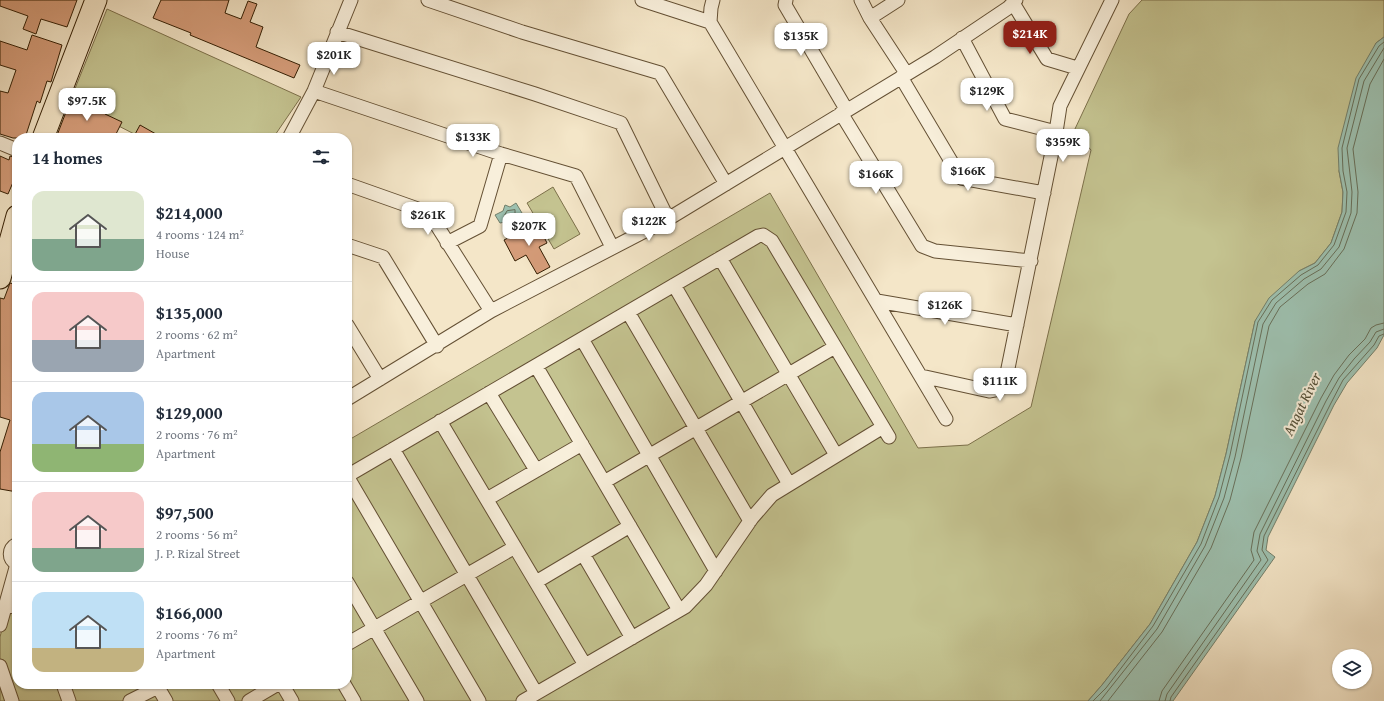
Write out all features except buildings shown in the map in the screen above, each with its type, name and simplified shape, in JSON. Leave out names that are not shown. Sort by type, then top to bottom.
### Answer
[{"type":"main road","points":[[46,133],[96,0]]},
{"type":"main road","points":[[0,278],[12,234]]},
{"type":"street","points":[[292,133],[314,91],[351,0]]},
{"type":"street","points":[[428,0],[522,32],[660,73],[726,184]]},
{"type":"street","points":[[642,0],[710,22]]},
{"type":"street","points":[[713,0],[710,22],[946,419]]},
{"type":"street","points":[[786,0],[784,5],[922,246],[935,251],[1031,261]]},
{"type":"street","points":[[860,0],[904,75],[961,178],[1044,193]]},
{"type":"street","points":[[870,18],[898,0]]},
{"type":"street","points":[[921,376],[989,392],[1000,389],[1005,383],[1031,261],[1060,106],[1077,68],[1112,0]]},
{"type":"street","points":[[352,396],[437,346],[491,311],[668,219],[904,75],[1008,8],[1014,2],[1047,59],[1077,68]]},
{"type":"street","points":[[338,32],[535,94],[621,123],[668,219]]},
{"type":"street","points":[[962,38],[1005,119],[1056,132]]},
{"type":"street","points":[[314,91],[501,154],[576,176],[612,247]]},
{"type":"street","points":[[0,143],[12,148]]},
{"type":"street","points":[[447,243],[480,226],[501,154]]},
{"type":"street","points":[[352,186],[429,213],[491,311]]},
{"type":"street","points":[[352,473],[758,236],[765,236],[769,238],[886,432],[836,455],[772,495],[750,521],[716,571],[698,594],[679,610],[523,701]]},
{"type":"street","points":[[352,247],[383,257],[437,346]]},
{"type":"street","points":[[720,258],[836,455]]},
{"type":"street","points":[[674,285],[789,484]]},
{"type":"street","points":[[877,301],[1017,325]]},
{"type":"street","points":[[628,312],[750,521]]},
{"type":"street","points":[[352,333],[380,379]]},
{"type":"street","points":[[582,339],[716,571]]},
{"type":"street","points":[[604,482],[835,347]]},
{"type":"street","points":[[536,366],[679,610]]},
{"type":"street","points":[[489,393],[536,470]]},
{"type":"street","points":[[440,421],[585,665]]},
{"type":"street","points":[[487,499],[582,444]]},
{"type":"street","points":[[393,449],[536,693]]},
{"type":"street","points":[[352,485],[479,701]]},
{"type":"street","points":[[536,582],[630,526]]},
{"type":"street","points":[[352,641],[515,547]]},
{"type":"street","points":[[583,554],[632,638]]},
{"type":"street","points":[[0,625],[11,606],[12,555]]},
{"type":"street","points":[[352,591],[417,701]]},
{"type":"street","points":[[0,666],[12,701]]},
{"type":"street","points":[[65,689],[69,701]]},
{"type":"street","points":[[130,701],[152,689]]},
{"type":"street","points":[[159,689],[166,701]]},
{"type":"street","points":[[221,689],[228,701]]},
{"type":"street","points":[[249,701],[269,689]]},
{"type":"street","points":[[285,689],[292,701]]},
{"type":"street","points":[[347,689],[354,701]]},
{"type":"shaded area","points":[[1142,0],[1384,0],[1384,37],[1376,43],[1339,171],[1343,192],[1342,212],[1331,243],[1315,263],[1299,271],[1255,321],[1226,454],[1215,496],[1197,542],[1150,624],[1088,701],[0,701],[0,637],[12,590],[12,689],[352,689],[352,438],[770,193],[918,448],[968,445],[1031,407],[1091,150],[1074,131],[1129,14]]},
{"type":"shaded area","points":[[107,9],[301,97],[276,133],[132,133],[70,101]]},
{"type":"shaded area","points":[[553,187],[580,234],[554,249],[527,203]]},
{"type":"water","name":"Angat River","points":[[1384,37],[1384,335],[1377,348],[1347,383],[1334,405],[1268,537],[1266,550],[1275,557],[1173,701],[1088,701],[1150,624],[1197,542],[1215,496],[1226,454],[1255,321],[1269,298],[1299,271],[1315,263],[1331,243],[1342,212],[1343,192],[1339,171],[1338,148],[1356,78],[1376,43]]},
{"type":"water","points":[[516,203],[522,213],[518,216],[526,228],[512,235],[505,222],[500,223],[495,215],[503,211],[505,205],[510,207]]}]
